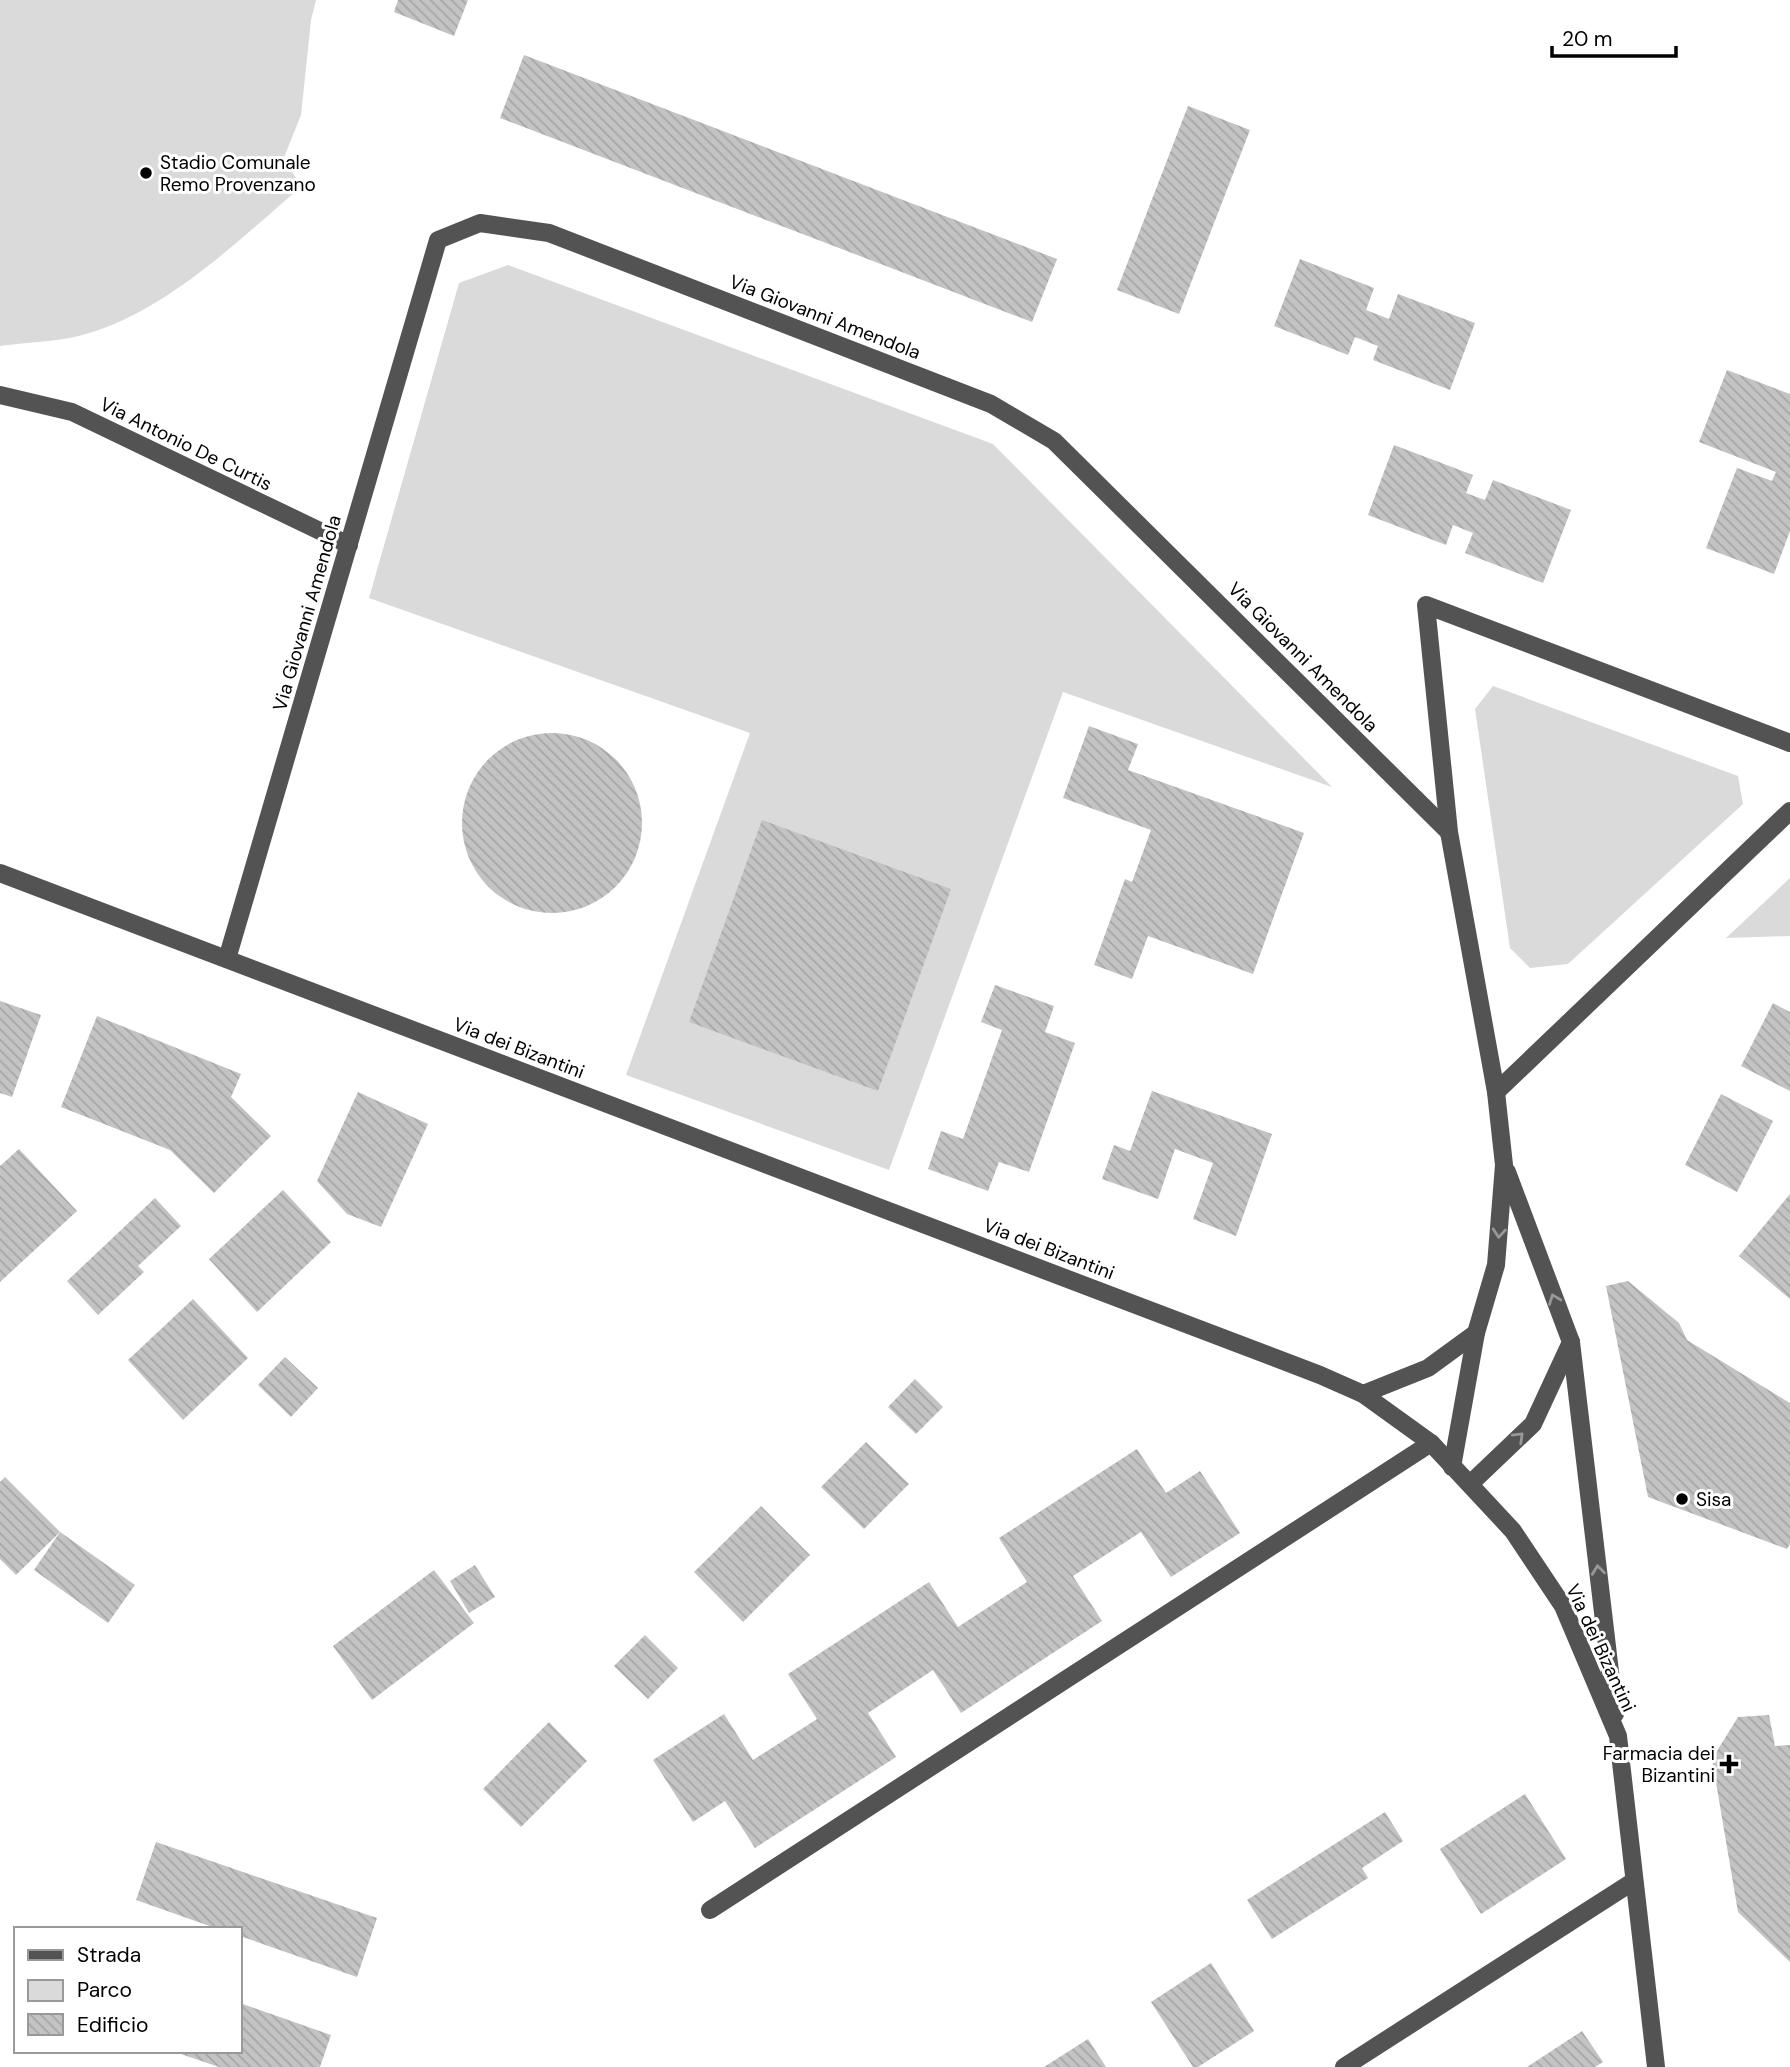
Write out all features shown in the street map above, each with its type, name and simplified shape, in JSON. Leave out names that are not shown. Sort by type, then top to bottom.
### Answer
[{"type":"street","name":"Via Giovanni Amendola","points":[[227,959],[438,240],[480,223],[549,233],[991,404],[1054,441],[1449,832]]},
{"type":"street","name":"Via Antonio De Curtis","points":[[0,395],[72,412],[349,545]]},
{"type":"street","points":[[1452,1467],[1476,1333],[1496,1265],[1504,1165],[1496,1092],[1449,832],[1426,605],[1790,743]]},
{"type":"street","points":[[1496,1092],[1790,811]]},
{"type":"street","name":"Via dei Bizantini","points":[[0,873],[1307,1370],[1363,1394],[1430,1443],[1470,1484],[1513,1531],[1563,1606],[1618,1735],[1656,2067]]},
{"type":"street","points":[[1504,1165],[1571,1342],[1618,1735]]},
{"type":"street","points":[[1363,1394],[1428,1368],[1476,1333]]},
{"type":"street","points":[[1470,1484],[1533,1424],[1571,1342]]},
{"type":"street","points":[[710,1910],[1430,1443]]},
{"type":"street","points":[[1344,2067],[1634,1881]]},
{"type":"green space","name":"Stadio Comunale Remo Provenzano","points":[[0,0],[316,0],[311,20],[301,115],[283,160],[302,186],[201,272],[145,309],[76,337],[0,346]]},
{"type":"green space","points":[[508,265],[993,444],[1332,787],[1063,692],[889,1170],[626,1075],[750,733],[369,598],[459,283]]},
{"type":"green space","points":[[1493,686],[1738,776],[1743,804],[1568,964],[1530,968],[1510,948],[1475,709]]},
{"type":"green space","points":[[1790,878],[1790,936],[1726,938]]},
{"type":"building","points":[[398,0],[468,0],[454,36],[394,12]]},
{"type":"building","points":[[524,55],[1057,259],[1032,322],[500,118]]},
{"type":"building","points":[[1188,106],[1250,130],[1179,314],[1117,290]]},
{"type":"building","points":[[1300,259],[1374,288],[1366,310],[1389,319],[1398,294],[1475,323],[1450,390],[1373,360],[1378,346],[1355,337],[1348,355],[1274,326]]},
{"type":"building","points":[[1727,370],[1790,394],[1790,531],[1774,574],[1706,548],[1737,468],[1772,481],[1776,472],[1699,442]]},
{"type":"building","points":[[1394,445],[1473,475],[1466,493],[1485,500],[1493,480],[1571,510],[1543,583],[1465,553],[1473,533],[1453,525],[1446,545],[1368,515]]},
{"type":"building","points":[[1089,726],[1138,744],[1128,770],[1304,833],[1253,974],[1148,936],[1132,979],[1094,965],[1125,879],[1132,882],[1151,830],[1063,798]]},
{"type":"building","points":[[552,733],[570,734],[587,740],[616,759],[635,788],[641,805],[641,841],[635,858],[616,887],[587,906],[570,912],[552,913],[534,912],[517,906],[488,887],[469,858],[463,841],[462,823],[463,805],[469,788],[488,759],[517,740],[534,734]]},
{"type":"building","points":[[762,820],[951,889],[878,1091],[689,1022]]},
{"type":"building","points":[[995,985],[1054,1006],[1045,1032],[1075,1043],[1029,1172],[999,1162],[988,1191],[928,1169],[941,1131],[963,1139],[1002,1030],[981,1022]]},
{"type":"building","points":[[0,1001],[41,1015],[12,1097],[0,1093]]},
{"type":"building","points":[[1773,1003],[1790,1012],[1790,1091],[1741,1066]]},
{"type":"building","points":[[97,1016],[241,1074],[231,1097],[271,1136],[214,1193],[170,1150],[61,1107]]},
{"type":"building","points":[[1152,1091],[1272,1134],[1236,1236],[1193,1219],[1213,1163],[1175,1149],[1158,1199],[1102,1179],[1114,1145],[1130,1151]]},
{"type":"building","points":[[358,1092],[428,1124],[381,1227],[347,1214],[317,1181]]},
{"type":"building","points":[[1721,1094],[1773,1121],[1737,1192],[1685,1165]]},
{"type":"building","points":[[19,1149],[77,1211],[0,1282],[0,1166]]},
{"type":"building","points":[[283,1190],[331,1242],[257,1312],[209,1259]]},
{"type":"building","points":[[1790,1194],[1790,1299],[1739,1256]]},
{"type":"building","points":[[155,1198],[181,1226],[138,1266],[144,1272],[98,1315],[67,1281]]},
{"type":"building","points":[[1628,1281],[1679,1323],[1687,1340],[1790,1403],[1790,1544],[1787,1549],[1648,1497],[1606,1286]]},
{"type":"building","points":[[193,1299],[248,1358],[183,1420],[128,1360]]},
{"type":"building","points":[[285,1357],[318,1388],[291,1417],[258,1385]]},
{"type":"building","points":[[915,1379],[943,1407],[916,1434],[888,1407]]},
{"type":"building","points":[[866,1442],[909,1484],[864,1529],[821,1487]]},
{"type":"building","points":[[1137,1449],[1166,1493],[1200,1471],[1240,1533],[1171,1577],[1141,1532],[1073,1576],[1102,1621],[961,1713],[933,1670],[868,1713],[896,1757],[755,1848],[725,1801],[693,1822],[653,1760],[724,1714],[753,1760],[817,1719],[788,1674],[929,1582],[958,1627],[1027,1582],[999,1538]]},
{"type":"building","points":[[5,1477],[60,1532],[16,1575],[0,1559],[0,1482]]},
{"type":"building","points":[[761,1506],[810,1555],[743,1622],[694,1572]]},
{"type":"building","points":[[60,1532],[135,1585],[108,1623],[34,1570]]},
{"type":"building","points":[[475,1565],[495,1597],[469,1613],[450,1581]]},
{"type":"building","points":[[434,1570],[474,1623],[372,1700],[333,1646]]},
{"type":"building","points":[[645,1635],[678,1668],[648,1699],[614,1666]]},
{"type":"building","points":[[1769,1715],[1775,1746],[1790,1745],[1790,1962],[1738,1912],[1712,1759],[1738,1717]]},
{"type":"building","points":[[549,1722],[587,1761],[521,1827],[483,1789]]},
{"type":"building","points":[[1525,1794],[1566,1859],[1481,1914],[1440,1849]]},
{"type":"building","points":[[1385,1812],[1403,1841],[1362,1868],[1368,1878],[1272,1939],[1247,1900]]},
{"type":"building","points":[[156,1842],[377,1918],[357,1977],[242,1937],[242,1927],[212,1927],[136,1900]]},
{"type":"building","points":[[1211,1963],[1254,2031],[1198,2067],[1193,2067],[1151,2002]]},
{"type":"building","points":[[242,2004],[331,2035],[320,2067],[219,2067],[178,2053],[242,2053]]},
{"type":"building","points":[[1582,2031],[1603,2062],[1595,2067],[1527,2067]]},
{"type":"building","points":[[1088,2039],[1106,2067],[1044,2067]]},
{"type":"place","name":"Stadio Comunale Remo Provenzano","points":[[146,173]]},
{"type":"place","name":"Sisa","points":[[1682,1499]]},
{"type":"place","name":"Farmacia dei Bizantini","points":[[1729,1764]]}]
